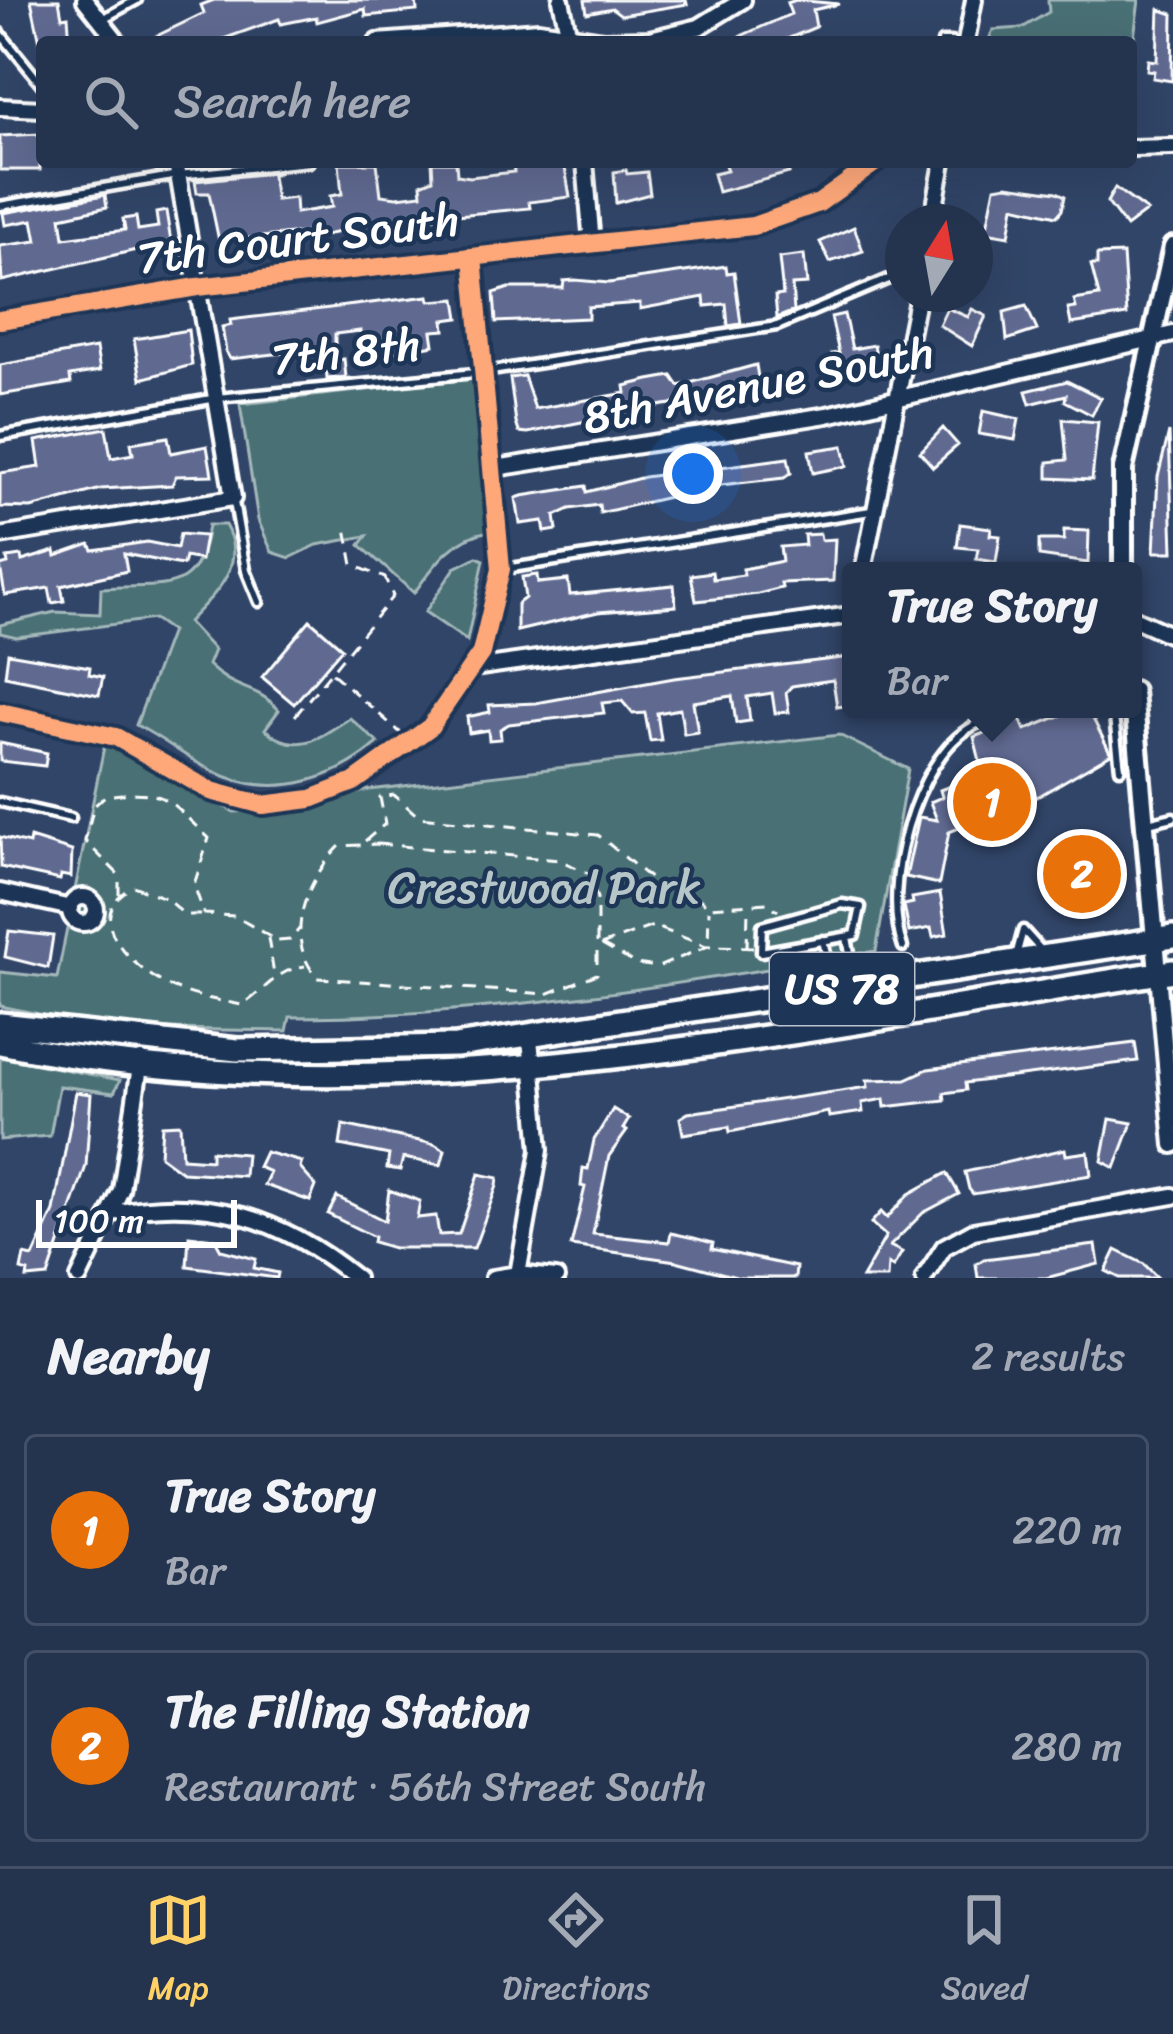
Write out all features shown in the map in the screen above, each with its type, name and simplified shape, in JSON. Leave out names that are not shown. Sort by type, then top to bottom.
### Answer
[{"type":"main road","name":"US 78","points":[[0,1024],[143,1043],[300,1052],[530,1038],[1164,939]]},
{"type":"main road","name":"US 78","points":[[0,1043],[140,1066],[334,1078],[533,1068],[1165,972]]},
{"type":"street","points":[[85,0],[113,36]]},
{"type":"street","points":[[561,0],[569,36]]},
{"type":"street","points":[[669,36],[710,22],[743,0]]},
{"type":"street","points":[[967,36],[974,0]]},
{"type":"street","points":[[0,107],[36,109]]},
{"type":"street","points":[[1137,148],[1173,147]]},
{"type":"street","points":[[0,536],[233,498],[177,168]]},
{"type":"street","points":[[586,168],[592,244]]},
{"type":"street","name":"7th Court South","points":[[0,320],[197,287],[770,222],[819,203],[868,168]]},
{"type":"street","points":[[935,204],[942,168]]},
{"type":"street","points":[[1123,562],[1123,469],[1173,247]]},
{"type":"street","points":[[0,712],[116,737],[211,791],[263,805],[333,791],[412,742],[473,668],[492,620],[502,569],[473,256]]},
{"type":"street","points":[[865,562],[914,312]]},
{"type":"street","name":"8th Avenue South","points":[[496,468],[796,421],[1173,334]]},
{"type":"street","points":[[473,668],[842,615]]},
{"type":"street","points":[[1142,622],[1173,637]]},
{"type":"street","points":[[1135,718],[1144,824],[1164,939],[1173,1145]]},
{"type":"street","points":[[0,892],[70,908]]},
{"type":"street","points":[[518,1274],[540,1150],[530,1038]]},
{"type":"street","points":[[80,1278],[113,1213],[133,1143],[143,1043]]},
{"type":"street","points":[[923,1278],[944,1247],[973,1231],[1173,1196]]},
{"type":"street","points":[[113,1213],[195,1206],[260,1218],[303,1238],[356,1278]]},
{"type":"street","points":[[493,1278],[518,1274],[556,1278]]},
{"type":"lane","points":[[101,20],[136,0]]},
{"type":"lane","points":[[0,33],[36,78]]},
{"type":"lane","points":[[0,206],[177,168]]},
{"type":"lane","name":"7th 8th","points":[[0,436],[218,398],[484,372],[777,326],[885,281]]},
{"type":"lane","points":[[233,498],[246,570],[259,602]]},
{"type":"lane","points":[[502,569],[875,511]]},
{"type":"lane","points":[[903,947],[895,926],[898,875],[914,800],[971,727],[999,718]]},
{"type":"lane","points":[[1114,718],[1120,769]]},
{"type":"lane","points":[[0,802],[71,818]]},
{"type":"lane","points":[[1144,824],[1173,818]]},
{"type":"lane","points":[[842,904],[861,907],[855,935],[846,936],[760,952],[762,926],[842,904]]},
{"type":"lane","points":[[846,936],[848,1022]]},
{"type":"lane","points":[[824,940],[845,989],[848,1022]]},
{"type":"path","points":[[295,716],[393,596],[385,578],[353,565],[346,528]]},
{"type":"path","points":[[332,672],[412,742]]},
{"type":"path","points":[[204,914],[197,902],[195,879],[209,838],[177,802],[157,793],[105,796],[94,806],[85,841],[136,887],[165,898],[183,914],[235,916],[267,936],[290,940],[301,927]]},
{"type":"path","points":[[360,845],[385,824],[380,797],[394,796],[419,817],[598,835],[663,889],[696,896],[709,908],[771,903],[779,919]]},
{"type":"path","points":[[360,845],[559,860],[588,874],[597,898],[601,945],[597,974],[547,994],[318,978],[307,966],[302,908],[319,867],[340,846],[360,845]]},
{"type":"path","points":[[119,874],[119,894],[107,916],[110,934],[122,950],[168,985],[242,1005],[264,991],[274,976],[307,966]]},
{"type":"path","points":[[119,894],[136,887]]},
{"type":"path","points":[[183,914],[197,902]]},
{"type":"path","points":[[747,946],[748,906]]},
{"type":"path","points":[[708,946],[709,908]]},
{"type":"path","points":[[601,945],[652,926],[708,946],[761,946]]},
{"type":"path","points":[[267,936],[274,976]]},
{"type":"path","points":[[620,940],[620,954]]},
{"type":"path","points":[[690,940],[691,952]]},
{"type":"path","points":[[601,945],[658,967],[708,946]]},
{"type":"green space","points":[[1048,0],[1139,0],[1134,36],[990,36],[993,30],[1022,28],[1049,12]]},
{"type":"green space","points":[[474,378],[489,531],[455,546],[414,593],[360,545],[367,536],[317,545],[290,558],[272,552],[258,520],[240,404]]},
{"type":"green space","points":[[208,525],[225,525],[233,554],[225,578],[188,622],[214,650],[208,665],[279,710],[265,729],[277,737],[308,741],[350,718],[378,743],[362,756],[326,775],[287,785],[227,777],[136,725],[171,631],[154,619],[17,637],[0,633],[0,625],[55,612],[100,614],[101,588],[160,585],[186,576],[203,549]]},
{"type":"green space","points":[[477,557],[484,560],[467,641],[425,612],[455,568]]},
{"type":"green space","name":"Crestwood Park","points":[[839,735],[908,769],[876,951],[511,1005],[290,1017],[287,1031],[107,1028],[0,1006],[0,972],[57,978],[105,742],[234,812],[294,809],[369,790]]},
{"type":"green space","points":[[0,1057],[120,1080],[114,1093],[59,1086],[50,1136],[0,1140]]},
{"type":"building","points":[[31,0],[59,0],[62,17],[68,16],[70,36],[39,36]]},
{"type":"building","points":[[214,0],[416,0],[417,11],[366,16],[365,9],[317,22],[316,17],[281,24],[279,19],[232,36],[156,36],[204,13],[201,5]]},
{"type":"building","points":[[585,0],[686,0],[687,4],[621,15],[612,8],[587,13]]},
{"type":"building","points":[[787,3],[839,4],[813,10],[816,27],[794,36],[741,36],[791,14]]},
{"type":"building","points":[[1159,9],[1173,14],[1172,81],[1153,78],[1154,71],[1147,70],[1148,60],[1157,61]]},
{"type":"building","points":[[36,134],[36,168],[40,170],[0,170],[0,136]]},
{"type":"building","points":[[339,168],[378,168],[381,195],[397,197],[422,194],[421,184],[433,179],[432,168],[456,168],[457,175],[470,177],[514,172],[514,168],[565,168],[570,197],[529,202],[530,208],[383,222],[304,240],[303,233],[219,241],[209,193],[197,193],[195,181],[280,172],[272,176],[276,200],[295,198],[296,213],[332,207],[330,196],[342,194]]},
{"type":"building","points":[[788,168],[789,173],[718,192],[713,174]]},
{"type":"building","points":[[626,170],[627,174],[647,172],[650,194],[616,203],[614,172]]},
{"type":"building","points":[[995,187],[1057,192],[1065,196],[1062,210],[1057,216],[1014,206],[1009,236],[993,233]]},
{"type":"building","points":[[1115,188],[1147,211],[1126,227],[1107,202]]},
{"type":"building","points":[[105,195],[107,207],[61,217],[64,238],[125,230],[123,219],[136,217],[138,230],[158,227],[156,213],[166,211],[171,242],[2,281],[0,246],[37,241],[33,220],[5,225],[3,213]]},
{"type":"building","points":[[854,227],[863,251],[830,262],[820,242]]},
{"type":"building","points":[[1123,254],[1127,315],[1071,324],[1068,309],[1076,308],[1074,300],[1099,296],[1091,265],[1097,265],[1097,255]]},
{"type":"building","points":[[804,255],[807,284],[792,285],[794,311],[777,318],[775,296],[783,295],[779,258]]},
{"type":"building","points":[[726,266],[727,273],[734,272],[741,324],[728,326],[726,304],[705,306],[704,297],[640,309],[640,303],[588,307],[588,318],[496,322],[494,293],[509,288],[563,288],[564,281],[609,283]]},
{"type":"building","points":[[429,296],[430,301],[456,299],[459,318],[444,320],[445,330],[432,331],[434,345],[383,354],[381,338],[361,341],[360,331],[335,334],[335,360],[344,359],[346,377],[327,379],[326,366],[304,368],[302,351],[230,359],[226,352],[222,327],[231,325],[230,320]]},
{"type":"building","points":[[1026,306],[1037,330],[1007,340],[1004,312]]},
{"type":"building","points":[[945,312],[986,316],[972,346],[939,325]]},
{"type":"building","points":[[844,314],[852,349],[874,345],[876,355],[869,357],[870,363],[835,368],[832,354],[839,353],[831,317]]},
{"type":"building","points":[[188,330],[192,365],[141,379],[134,339]]},
{"type":"building","points":[[96,348],[100,371],[70,376],[71,383],[0,395],[0,365]]},
{"type":"building","points":[[756,365],[760,389],[744,395],[664,405],[528,433],[519,432],[516,423],[510,378],[524,376],[535,409],[626,393],[625,386],[649,380],[672,376],[679,386]]},
{"type":"building","points":[[1067,381],[1101,398],[1092,415],[1065,401],[1066,395],[1030,404],[1026,391]]},
{"type":"building","points":[[983,411],[1019,419],[1015,440],[979,434]]},
{"type":"building","points":[[1063,419],[1098,422],[1092,480],[1048,478],[1048,462],[1067,460]]},
{"type":"building","points":[[106,428],[111,458],[133,454],[131,443],[168,437],[171,453],[207,446],[212,475],[176,476],[172,485],[101,489],[31,508],[0,507],[0,473],[40,467],[36,441]]},
{"type":"building","points":[[943,428],[958,445],[933,467],[920,452]]},
{"type":"building","points":[[1169,432],[1173,552],[1154,552],[1158,477]]},
{"type":"building","points":[[843,446],[847,466],[813,473],[809,451]]},
{"type":"building","points":[[788,458],[791,473],[784,478],[721,485],[600,513],[599,505],[570,509],[555,516],[557,530],[545,532],[543,521],[520,524],[516,498],[522,496],[586,486],[587,492],[644,477]]},
{"type":"building","points":[[960,524],[991,528],[990,535],[1000,536],[996,562],[976,559],[978,549],[957,547]]},
{"type":"building","points":[[1064,530],[1089,531],[1088,562],[1039,556],[1039,540],[1064,540]]},
{"type":"building","points":[[180,534],[205,536],[201,560],[185,557],[183,565],[124,554],[127,571],[61,586],[64,601],[52,603],[49,588],[5,595],[0,566],[8,564],[7,558],[21,556],[22,561],[55,551],[56,556],[90,544],[93,550],[147,542],[177,548]]},
{"type":"building","points":[[820,534],[821,540],[835,539],[833,581],[781,583],[782,588],[758,594],[696,601],[691,575],[712,572],[713,579],[744,575],[743,569],[782,561],[780,547],[805,545],[804,535]]},
{"type":"building","points":[[537,575],[538,583],[568,580],[570,595],[674,585],[676,606],[598,612],[517,631],[517,604],[525,598],[522,577]]},
{"type":"building","points":[[310,620],[342,648],[294,704],[262,677]]},
{"type":"building","points":[[8,653],[90,667],[89,674],[103,677],[99,695],[5,676]]},
{"type":"building","points":[[842,658],[842,706],[837,707],[833,680],[792,686],[786,692],[789,712],[775,713],[772,693],[747,697],[750,721],[736,723],[732,696],[693,702],[698,732],[684,734],[680,709],[657,713],[661,740],[650,741],[645,713],[633,714],[622,701],[602,703],[604,713],[509,724],[500,729],[501,739],[489,740],[488,730],[469,733],[467,717],[490,712],[489,705],[536,703],[674,678]]},
{"type":"building","points":[[1055,718],[1093,718],[1111,754],[1039,796],[949,832],[939,884],[906,877],[919,817],[937,820],[930,802],[942,797],[940,790],[983,773],[974,737],[1020,719],[1025,730]]},
{"type":"building","points":[[0,743],[47,753],[45,766],[0,761]]},
{"type":"building","points":[[0,837],[29,844],[30,838],[72,851],[71,877],[61,875],[60,880],[1,867]]},
{"type":"building","points":[[1093,859],[1101,862],[1105,896],[1074,902],[1072,886],[1063,888],[1060,868]]},
{"type":"building","points":[[940,893],[947,934],[933,937],[931,928],[909,932],[904,905],[913,903],[912,898]]},
{"type":"building","points":[[9,931],[53,936],[48,968],[5,957]]},
{"type":"building","points":[[1135,1043],[1138,1061],[965,1083],[966,1090],[944,1093],[945,1100],[885,1107],[884,1099],[862,1103],[863,1112],[829,1117],[828,1112],[730,1132],[729,1127],[683,1134],[680,1118],[688,1113],[868,1087],[867,1080],[906,1079],[928,1069]]},
{"type":"building","points":[[76,1092],[91,1094],[86,1166],[48,1276],[27,1278],[28,1272],[21,1270],[24,1255],[33,1257],[54,1211]]},
{"type":"building","points":[[613,1109],[629,1119],[623,1129],[627,1131],[609,1156],[593,1234],[669,1242],[671,1233],[694,1238],[713,1243],[712,1249],[796,1267],[795,1278],[740,1278],[676,1261],[571,1246],[585,1187],[581,1186],[583,1168],[588,1169],[594,1140]]},
{"type":"building","points":[[1110,1119],[1132,1123],[1115,1168],[1102,1161]]},
{"type":"building","points":[[180,1124],[182,1158],[211,1160],[211,1151],[246,1154],[244,1176],[182,1172],[160,1156],[162,1125]]},
{"type":"building","points":[[343,1125],[434,1144],[445,1150],[441,1165],[403,1158],[400,1170],[387,1168],[389,1155],[340,1145]]},
{"type":"building","points":[[1065,1149],[1066,1155],[1088,1152],[1091,1175],[973,1194],[969,1189],[965,1172]]},
{"type":"building","points":[[265,1152],[302,1162],[300,1168],[316,1186],[310,1201],[264,1185],[270,1172],[258,1167]]},
{"type":"building","points":[[947,1173],[959,1194],[923,1213],[890,1246],[902,1252],[893,1267],[888,1264],[887,1278],[862,1278],[886,1236],[871,1223],[881,1212],[887,1218],[909,1194]]},
{"type":"building","points":[[479,1174],[498,1178],[474,1248],[393,1248],[373,1242],[374,1237],[328,1214],[337,1197],[385,1221],[389,1190],[420,1201],[417,1218],[436,1216],[439,1235],[459,1234]]},
{"type":"building","points":[[189,1236],[215,1239],[221,1250],[256,1259],[254,1268],[278,1273],[277,1278],[187,1266]]},
{"type":"building","points":[[1096,1245],[1099,1264],[1046,1278],[978,1278],[976,1264],[984,1259]]},
{"type":"building","points":[[1116,1250],[1144,1264],[1158,1278],[1120,1278],[1106,1271]]},
{"type":"cycle path","points":[[0,320],[197,287],[753,226],[819,203],[868,168]]},
{"type":"cycle path","points":[[0,712],[116,737],[211,791],[263,805],[311,799],[354,782],[430,727],[481,653],[501,569],[473,257]]},
{"type":"place","name":"True Story","points":[[992,802]]},
{"type":"place","name":"The Filling Station","points":[[1082,874]]}]
